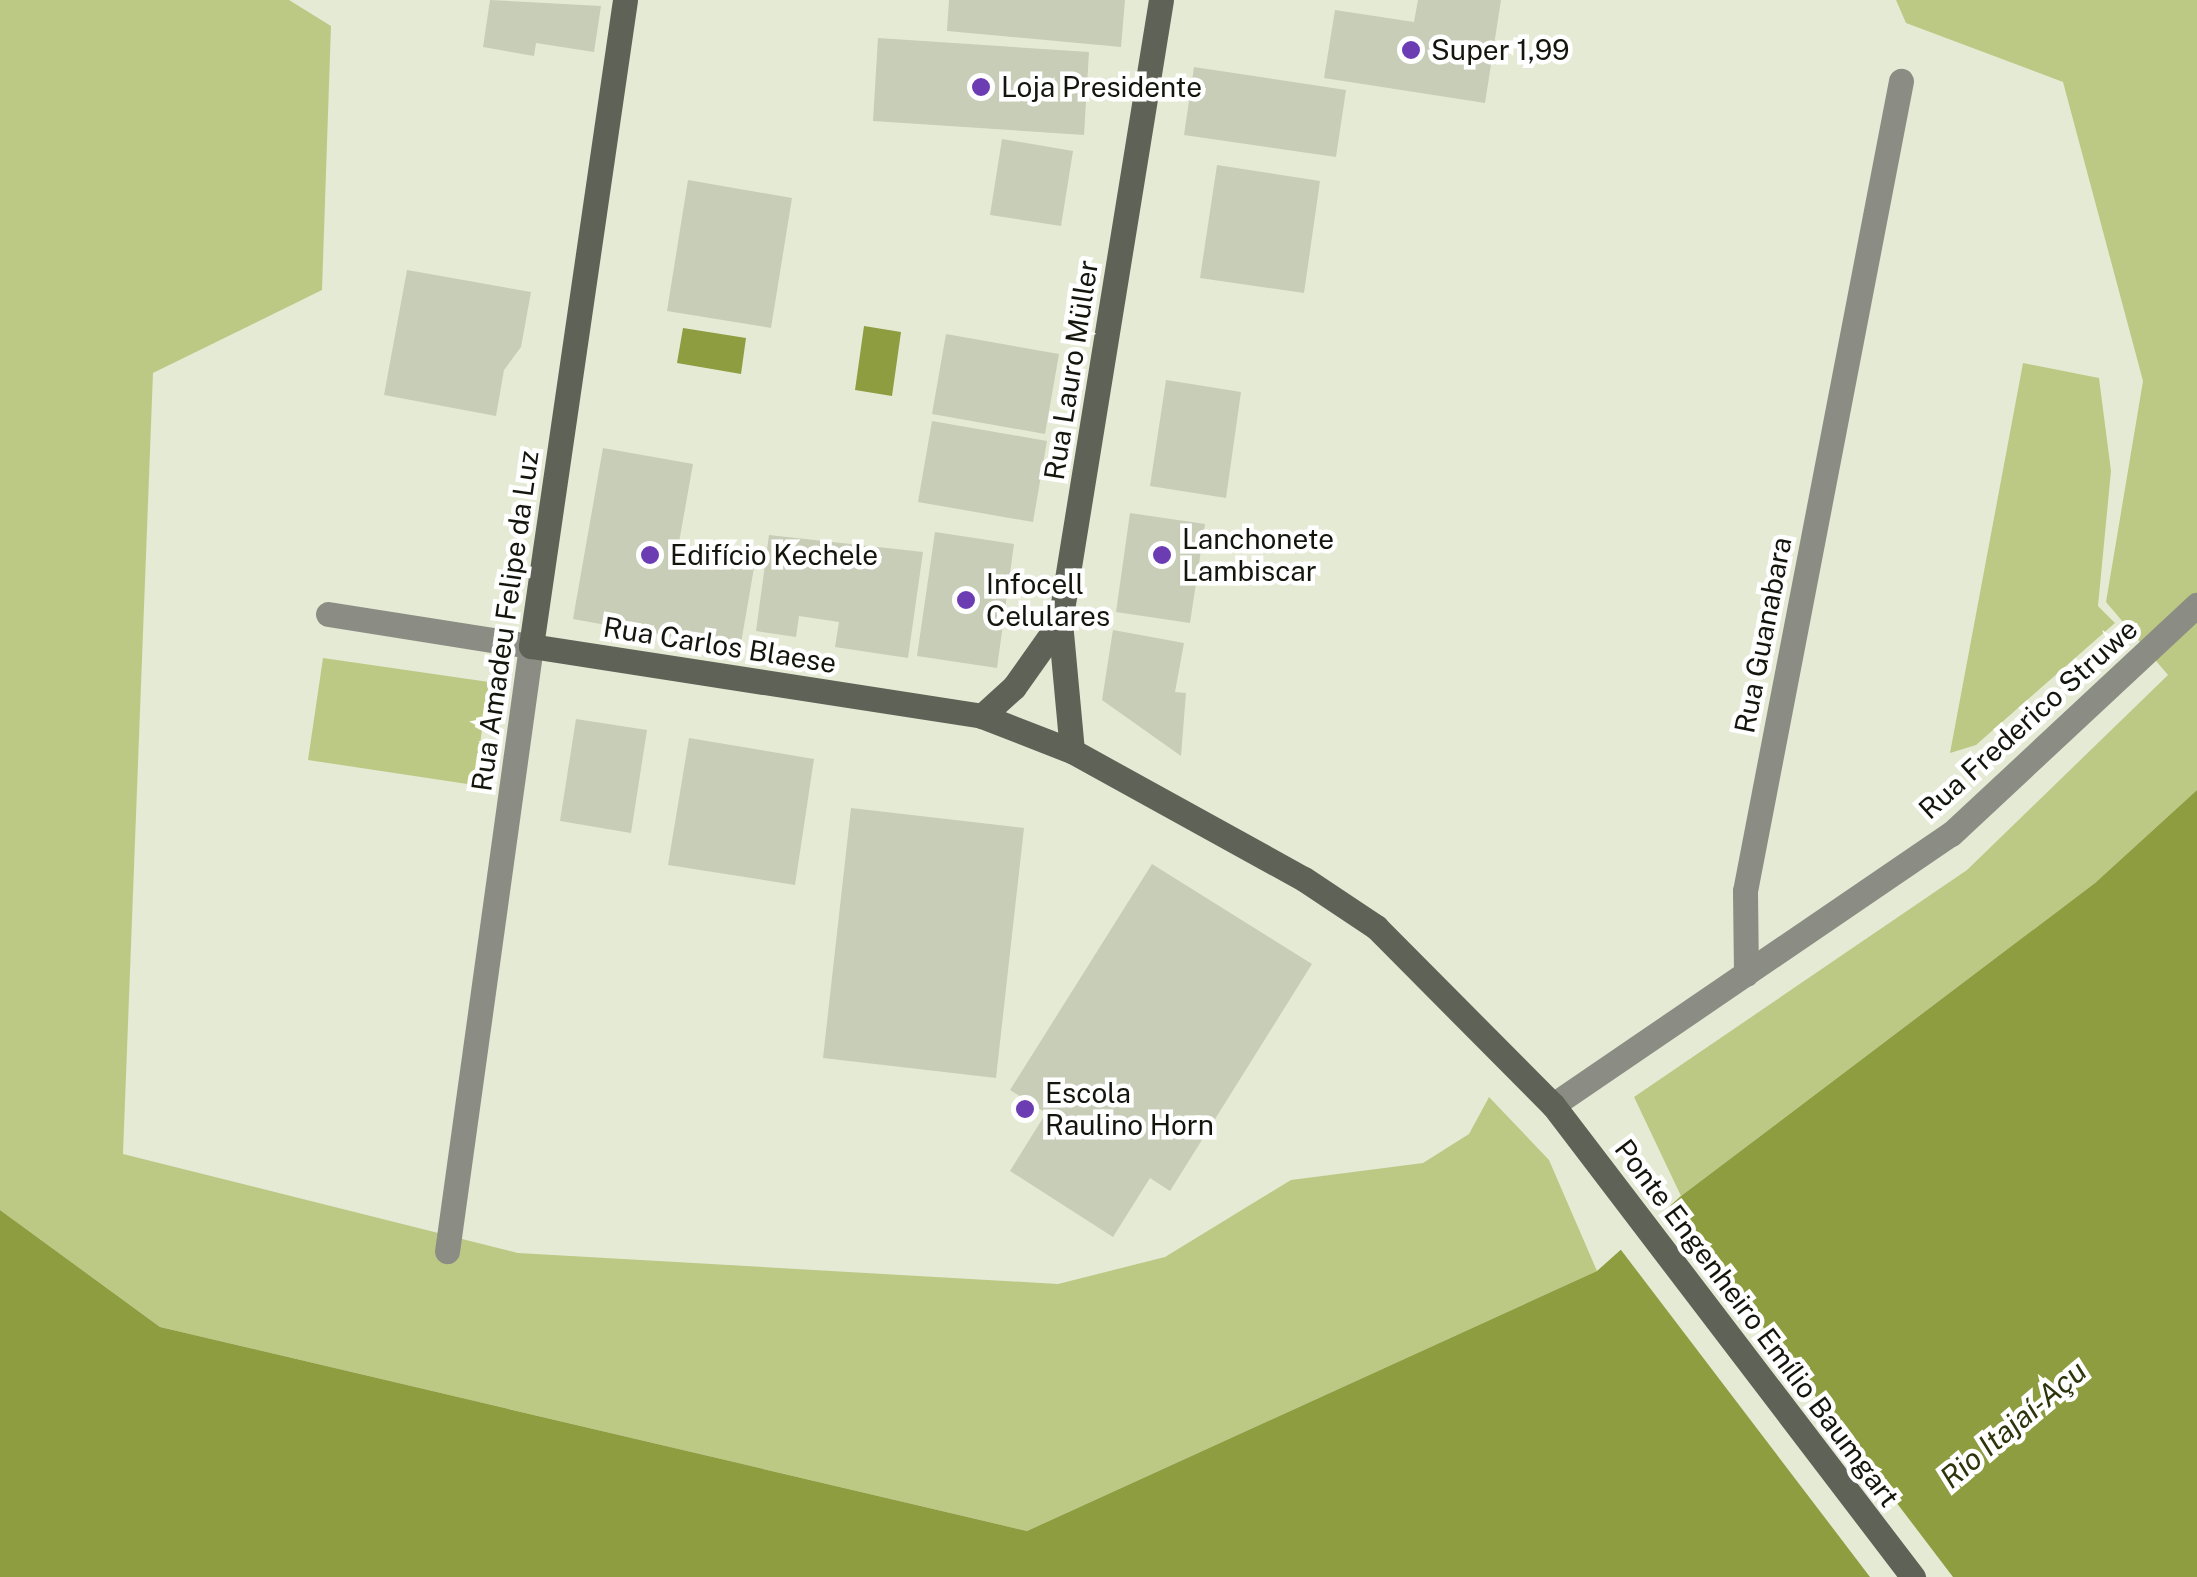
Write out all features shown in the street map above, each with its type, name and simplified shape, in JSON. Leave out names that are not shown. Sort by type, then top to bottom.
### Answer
[{"type":"main road","name":"Rua Amadeu Felipe da Luz","points":[[531,646],[624,0]]},
{"type":"main road","name":"Rua Lauro Müller","points":[[1072,751],[1060,622],[1162,0]]},
{"type":"main road","points":[[1060,622],[1014,687],[982,716],[1072,751],[1304,880],[1376,927],[1554,1105]]},
{"type":"main road","name":"Rua Carlos Blaese","points":[[531,646],[982,716]]},
{"type":"main road","name":"Ponte Engenheiro Emílio Baumgart","points":[[1554,1105],[1912,1577]]},
{"type":"street","name":"Rua Guanabara","points":[[1746,974],[1745,890],[1901,82]]},
{"type":"street","name":"Rua Frederico Struwe","points":[[1746,974],[1951,834],[2197,605]]},
{"type":"street","name":"Rua Carlos Blaese","points":[[328,614],[531,646]]},
{"type":"street","name":"Rua Amadeu Felipe da Luz","points":[[447,1251],[531,646]]},
{"type":"street","points":[[1554,1105],[1746,974]]},
{"type":"shaded area","points":[[0,0],[289,0],[331,26],[322,290],[153,373],[123,1154],[518,1253],[1058,1284],[1165,1257],[1291,1180],[1423,1163],[1469,1134],[1489,1097],[1549,1160],[1597,1271],[1027,1531],[160,1327],[0,1210]]},
{"type":"shaded area","points":[[1896,0],[2197,0],[2197,790],[2095,883],[1681,1196],[1634,1097],[1967,870],[2168,675],[2106,602],[2143,381],[2063,82],[1906,23]]},
{"type":"shaded area","points":[[2023,363],[2099,378],[2111,471],[2098,606],[2115,623],[1976,745],[1950,753]]},
{"type":"shaded area","points":[[323,658],[489,682],[474,785],[308,760]]},
{"type":"water","points":[[864,326],[901,332],[892,396],[855,390]]},
{"type":"water","points":[[683,328],[746,338],[741,374],[677,363]]},
{"type":"water","name":"Rio Itajaí-Açu","points":[[2197,790],[2197,1577],[0,1577],[0,1210],[160,1327],[1027,1531],[1597,1271],[1681,1196],[2095,883]]},
{"type":"pier","points":[[1668,1202],[1953,1577],[1870,1577],[1618,1246]]},
{"type":"building","points":[[490,0],[601,6],[594,52],[536,43],[534,56],[483,47]]},
{"type":"building","points":[[949,0],[1125,0],[1121,47],[947,31]]},
{"type":"building","name":"Super 1,99","points":[[1418,0],[1501,0],[1485,103],[1324,78],[1335,10],[1414,22]]},
{"type":"building","name":"Loja Presidente","points":[[878,38],[1089,52],[1084,135],[873,121]]},
{"type":"building","points":[[1194,67],[1346,90],[1336,157],[1184,135]]},
{"type":"building","points":[[1002,139],[1073,151],[1061,226],[990,215]]},
{"type":"building","points":[[1217,165],[1320,181],[1304,293],[1200,278]]},
{"type":"building","points":[[688,180],[792,198],[771,328],[667,311]]},
{"type":"building","points":[[407,270],[531,292],[521,347],[504,370],[496,416],[384,395]]},
{"type":"building","points":[[946,334],[1059,354],[1045,434],[932,414]]},
{"type":"building","points":[[1166,380],[1241,392],[1226,498],[1150,486]]},
{"type":"building","points":[[932,421],[1047,441],[1033,522],[918,502]]},
{"type":"building","name":"Edifício Kechele","points":[[603,448],[693,464],[678,548],[755,562],[740,649],[573,619]]},
{"type":"building","name":"Lanchonete Lambiscar","points":[[1130,513],[1205,524],[1190,623],[1116,612]]},
{"type":"building","name":"Infocell Celulares","points":[[935,532],[1014,544],[997,668],[917,656]]},
{"type":"building","points":[[769,535],[923,552],[908,658],[835,647],[839,622],[799,616],[796,637],[756,631]]},
{"type":"building","points":[[1113,630],[1184,643],[1175,692],[1186,693],[1181,756],[1102,700]]},
{"type":"building","points":[[576,719],[647,730],[631,833],[560,821]]},
{"type":"building","points":[[689,738],[814,759],[795,885],[668,865]]},
{"type":"building","points":[[851,808],[1024,828],[996,1078],[823,1058]]},
{"type":"building","points":[[1152,864],[1312,964],[1170,1191],[1150,1178],[1113,1237],[1010,1171],[1046,1113],[1010,1090]]},
{"type":"place","name":"Super 1,99","points":[[1411,50]]},
{"type":"place","name":"Loja Presidente","points":[[981,87]]},
{"type":"place","name":"Edifício Kechele","points":[[650,555]]},
{"type":"place","name":"Lanchonete Lambiscar","points":[[1162,555]]},
{"type":"place","name":"Infocell Celulares","points":[[966,600]]},
{"type":"place","name":"Escola Raulino Horn","points":[[1025,1109]]}]
